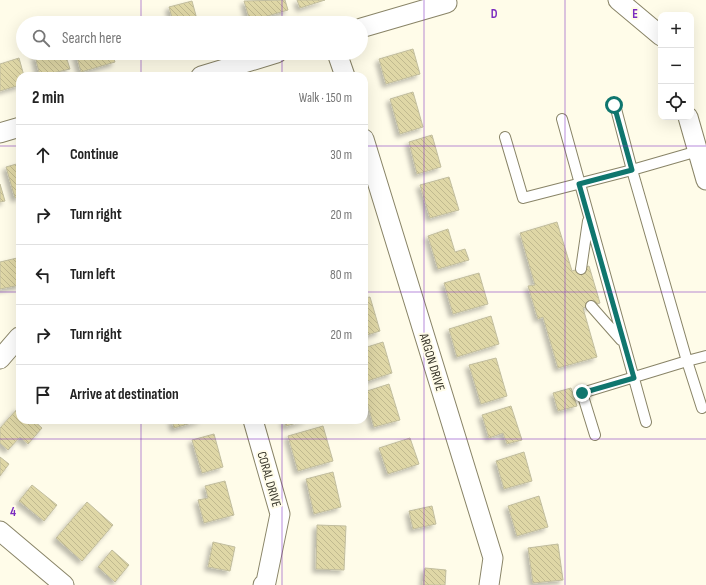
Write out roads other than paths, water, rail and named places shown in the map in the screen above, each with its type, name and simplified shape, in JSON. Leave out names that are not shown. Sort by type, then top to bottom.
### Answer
[{"type":"street","points":[[618,0],[658,33]]},
{"type":"street","points":[[368,26],[447,4]]},
{"type":"street","points":[[214,72],[254,60]]},
{"type":"street","points":[[340,60],[344,72]]},
{"type":"street","points":[[689,120],[706,180]]},
{"type":"street","points":[[0,133],[16,128]]},
{"type":"street","name":"ARGON DRIVE","points":[[368,152],[494,558],[489,585]]},
{"type":"street","points":[[0,358],[16,339]]},
{"type":"street","name":"CORAL DRIVE","points":[[254,424],[280,514],[266,582],[263,585]]},
{"type":"street","points":[[0,531],[64,585]]},
{"type":"lane","points":[[614,105],[687,362],[702,408]]},
{"type":"lane","points":[[562,119],[646,422]]},
{"type":"lane","points":[[505,138],[522,198],[632,170],[698,151]]},
{"type":"lane","points":[[580,269],[588,217]]},
{"type":"lane","points":[[591,306],[623,343]]},
{"type":"lane","points":[[595,434],[582,393],[706,356]]}]
